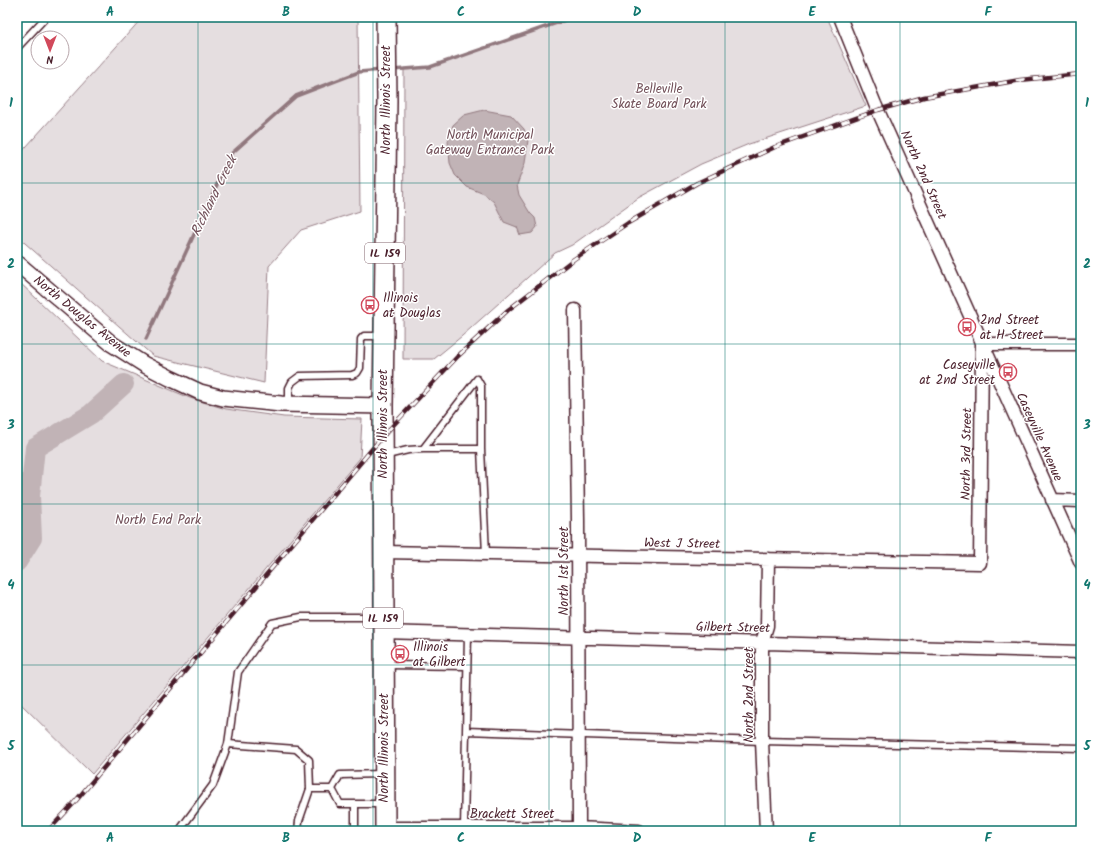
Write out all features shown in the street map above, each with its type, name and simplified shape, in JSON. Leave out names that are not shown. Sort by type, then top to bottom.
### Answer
[{"type":"main road","name":"North Illinois Street","points":[[384,830],[383,406],[387,101],[386,19]]},
{"type":"street","name":"North 2nd Street","points":[[840,17],[876,104],[982,344]]},
{"type":"street","name":"North Douglas Avenue","points":[[17,263],[112,344],[128,355],[170,378],[200,392],[223,398],[267,403],[383,406]]},
{"type":"street","name":"North 1st Street","points":[[575,310],[579,829]]},
{"type":"street","points":[[982,344],[1081,344]]},
{"type":"street","name":"Caseyville Avenue","points":[[982,344],[1081,563]]},
{"type":"street","name":"North 3rd Street","points":[[980,563],[982,344]]},
{"type":"street","points":[[1052,500],[1081,502]]},
{"type":"street","name":"West J Street","points":[[383,552],[980,563]]},
{"type":"street","name":"North 2nd Street","points":[[766,831],[762,741],[762,642],[767,626],[768,559]]},
{"type":"street","name":"Gilbert Street","points":[[383,624],[468,634],[1081,652]]},
{"type":"street","name":"Brackett Street","points":[[384,830],[464,828],[639,831]]},
{"type":"lane","points":[[17,48],[46,17]]},
{"type":"lane","points":[[289,404],[289,388],[292,382],[300,376],[352,375],[360,368],[361,339],[364,336],[384,336]]},
{"type":"lane","points":[[423,449],[477,379],[481,386],[481,449],[486,554]]},
{"type":"lane","points":[[383,456],[408,450],[481,449]]},
{"type":"lane","points":[[179,831],[213,785],[228,744],[238,672],[272,623],[301,617],[383,624]]},
{"type":"lane","points":[[464,828],[468,634]]},
{"type":"lane","points":[[384,665],[467,666]]},
{"type":"lane","points":[[466,731],[762,741],[1081,748]]},
{"type":"lane","points":[[228,744],[296,749],[309,760],[310,789],[299,821],[298,831]]},
{"type":"lane","points":[[332,789],[340,775],[384,774]]},
{"type":"lane","points":[[310,789],[332,789]]},
{"type":"lane","points":[[332,789],[340,804],[384,804]]},
{"type":"lane","points":[[355,804],[355,831]]},
{"type":"green space","points":[[143,17],[358,17],[360,211],[301,230],[269,266],[264,383],[153,356],[17,236],[17,157]]},
{"type":"green space","points":[[574,17],[827,17],[866,106],[749,144],[701,164],[638,198],[572,245],[555,253],[434,359],[403,359],[404,69],[430,67]]},
{"type":"green space","name":"North End Park","points":[[17,280],[102,361],[190,398],[226,409],[284,417],[362,419],[360,458],[92,774],[17,700]]},
{"type":"shaded area","points":[[484,110],[511,115],[524,129],[528,140],[525,163],[517,185],[519,195],[530,213],[535,218],[537,227],[532,233],[520,235],[517,227],[504,222],[494,202],[484,194],[467,187],[455,175],[450,163],[448,141],[453,125],[464,115]]},
{"type":"waterway","name":"Richland Creek","points":[[392,70],[430,67],[574,17]]},
{"type":"waterway","name":"Richland Creek","points":[[146,339],[231,154],[296,96],[359,72],[382,70]]},
{"type":"waterway","name":"Richland Creek","points":[[17,562],[32,538],[30,496],[35,448],[91,414],[124,384]]},
{"type":"railway","points":[[48,831],[74,803],[383,436],[458,356],[508,310],[574,259],[628,223],[697,183],[775,147],[878,110],[924,97],[1020,80],[1081,74]]},
{"type":"place","name":"Illinois at Douglas","points":[[370,305]]},
{"type":"place","name":"2nd Street at H Street","points":[[967,327]]},
{"type":"place","name":"Caseyville at 2nd Street","points":[[1008,372]]},
{"type":"place","name":"Illinois at Gilbert","points":[[400,654]]},
{"type":"park label","name":"Belleville Skate Board Park","points":[[659,96]]},
{"type":"park label","name":"North Municipal Gateway Entrance Park","points":[[490,142]]}]
